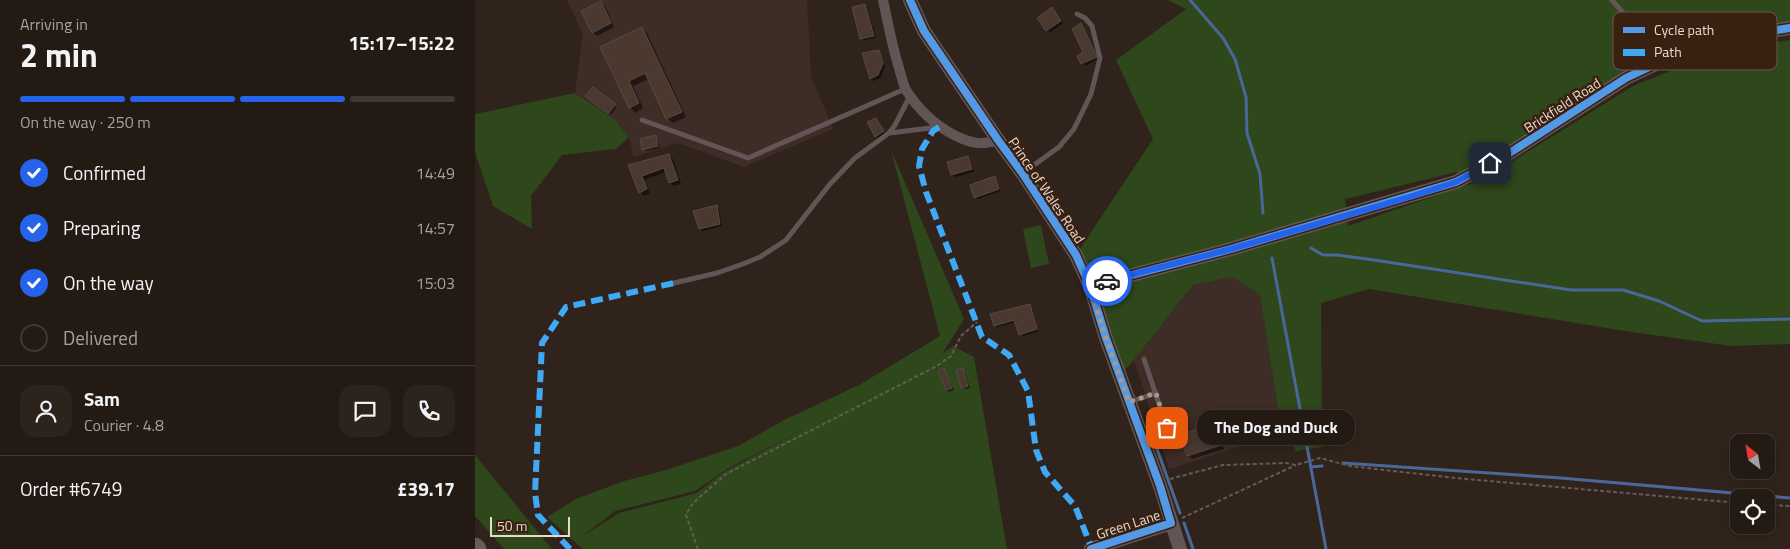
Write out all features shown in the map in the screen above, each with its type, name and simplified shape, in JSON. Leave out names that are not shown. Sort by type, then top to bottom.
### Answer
[{"type":"street","points":[[883,0],[891,40],[908,92],[939,127],[965,140],[978,144],[988,144],[998,140]]},
{"type":"street","name":"Prince of Wales Road","points":[[910,0],[924,31],[1023,174],[1076,255],[1090,286],[1106,338],[1180,549]]},
{"type":"street","name":"Brickfield Road","points":[[1777,30],[1790,28]]},
{"type":"street","name":"Brickfield Road","points":[[1090,286],[1231,249],[1456,182],[1508,154],[1626,78],[1643,70]]},
{"type":"street","name":"Green Lane","points":[[1091,549],[1171,523]]},
{"type":"lane","points":[[1612,0],[1622,12]]},
{"type":"lane","points":[[1023,174],[1059,147],[1074,129],[1091,94],[1100,58],[1092,26],[1085,18],[1077,14]]},
{"type":"lane","points":[[641,120],[748,158],[908,92]]},
{"type":"lane","points":[[674,283],[728,270],[759,257],[786,240],[830,184],[855,158],[889,133],[895,125],[908,92]]},
{"type":"lane","points":[[889,133],[939,127]]},
{"type":"lane","points":[[1143,439],[1163,432],[1167,428],[1144,359]]},
{"type":"lane","points":[[1129,402],[1156,393]]},
{"type":"path","points":[[698,549],[686,515],[693,503],[726,474],[937,366],[951,356],[961,336],[977,322]]},
{"type":"path","points":[[1171,523],[1296,465],[1320,458],[1350,466],[1455,478],[1730,502]]},
{"type":"path","points":[[1170,479],[1223,464],[1286,463],[1296,465]]},
{"type":"path","points":[[1775,505],[1790,506]]},
{"type":"shaded area","points":[[567,0],[807,0],[811,76],[833,129],[744,167],[678,143],[633,157],[629,137],[615,120],[575,93],[583,34]]},
{"type":"shaded area","points":[[1233,277],[1261,295],[1279,414],[1241,446],[1169,469],[1134,360],[1193,285]]},
{"type":"green space","points":[[1168,0],[1790,0],[1790,28],[1777,30],[1777,12],[1613,12],[1613,70],[1646,70],[1456,182],[1457,172],[1345,199],[1348,226],[1484,179],[1633,86],[1673,70],[1777,70],[1777,42],[1790,40],[1790,344],[1731,346],[1625,331],[1369,289],[1321,303],[1322,447],[1296,451],[1279,414],[1260,295],[1233,277],[1193,285],[1134,360],[1119,376],[1076,255],[1153,139],[1116,60],[1186,9]]},
{"type":"green space","points":[[575,93],[615,120],[629,137],[616,149],[562,155],[531,196],[532,229],[493,206],[475,152],[475,114]]},
{"type":"green space","points":[[891,150],[964,319],[942,354],[953,346],[974,357],[1007,549],[583,549],[547,517],[576,499],[624,481],[666,470],[738,446],[784,420],[859,385],[940,336]],"holes":[[[808,427],[722,473],[697,493],[619,513],[583,536],[615,511],[695,491],[727,469]]]},
{"type":"green space","points":[[1041,225],[1049,264],[1031,268],[1023,229]]},
{"type":"green space","points":[[475,455],[552,549],[504,549],[475,516]]},
{"type":"building","points":[[601,1],[611,23],[592,33],[581,11]]},
{"type":"building","points":[[865,4],[874,36],[860,39],[852,7]]},
{"type":"building","points":[[1052,7],[1061,21],[1046,31],[1037,18]]},
{"type":"building","points":[[1081,23],[1097,57],[1081,64],[1077,56],[1083,52],[1072,29]]},
{"type":"building","points":[[642,27],[682,112],[666,119],[645,73],[629,81],[639,103],[629,108],[600,47]]},
{"type":"building","points":[[879,50],[883,63],[878,75],[870,79],[862,53]]},
{"type":"building","points":[[593,87],[616,104],[608,114],[585,96]]},
{"type":"building","points":[[876,118],[884,131],[875,137],[867,122]]},
{"type":"building","points":[[656,135],[658,146],[642,150],[640,139]]},
{"type":"building","points":[[669,154],[678,180],[669,183],[664,168],[642,176],[647,189],[639,193],[628,165]]},
{"type":"building","points":[[968,156],[972,169],[951,175],[947,162]]},
{"type":"building","points":[[995,176],[999,189],[974,198],[970,185]]},
{"type":"building","points":[[717,205],[720,224],[699,229],[693,211]]},
{"type":"building","points":[[1030,304],[1037,329],[1019,335],[1014,320],[994,326],[990,314]]},
{"type":"building","points":[[944,368],[952,388],[946,390],[938,371]]},
{"type":"building","points":[[963,368],[968,386],[961,388],[956,370]]},
{"type":"building","points":[[1214,423],[1221,445],[1187,456],[1179,436]]},
{"type":"waterway","points":[[1190,0],[1223,38],[1235,59],[1246,97],[1247,133],[1260,174],[1263,213]]},
{"type":"waterway","points":[[1311,248],[1323,255],[1374,260],[1571,290],[1623,290],[1659,301],[1702,321],[1790,319]]},
{"type":"waterway","points":[[1272,258],[1326,549]]},
{"type":"waterway","points":[[1157,449],[1180,513]]},
{"type":"waterway","points":[[1343,463],[1561,478],[1790,498]]},
{"type":"waterway","points":[[1311,467],[1322,466]]},
{"type":"waterway","points":[[1184,523],[1193,549]]},
{"type":"marked path","points":[[939,127],[933,131],[922,149],[919,166],[926,192],[982,337],[1009,355],[1028,391],[1036,450],[1045,472],[1075,506],[1092,549]]},
{"type":"marked path","points":[[570,549],[538,515],[535,493],[542,343],[566,307],[674,283]]},
{"type":"cycle path","points":[[910,0],[924,31],[1023,174],[1076,255],[1090,286],[1106,338],[1160,486],[1171,523],[1091,549]]},
{"type":"cycle path","points":[[1777,30],[1790,28]]},
{"type":"cycle path","points":[[1090,286],[1231,249],[1456,182],[1508,154],[1626,78],[1643,70]]},
{"type":"way so far","points":[[1107,281],[1090,286],[1129,402],[1156,393],[1167,428]]},
{"type":"place","name":"The Dog and Duck","points":[[1167,428]]},
{"type":"route","points":[[1107,281],[1231,249],[1406,198],[1456,182],[1490,163]]}]
